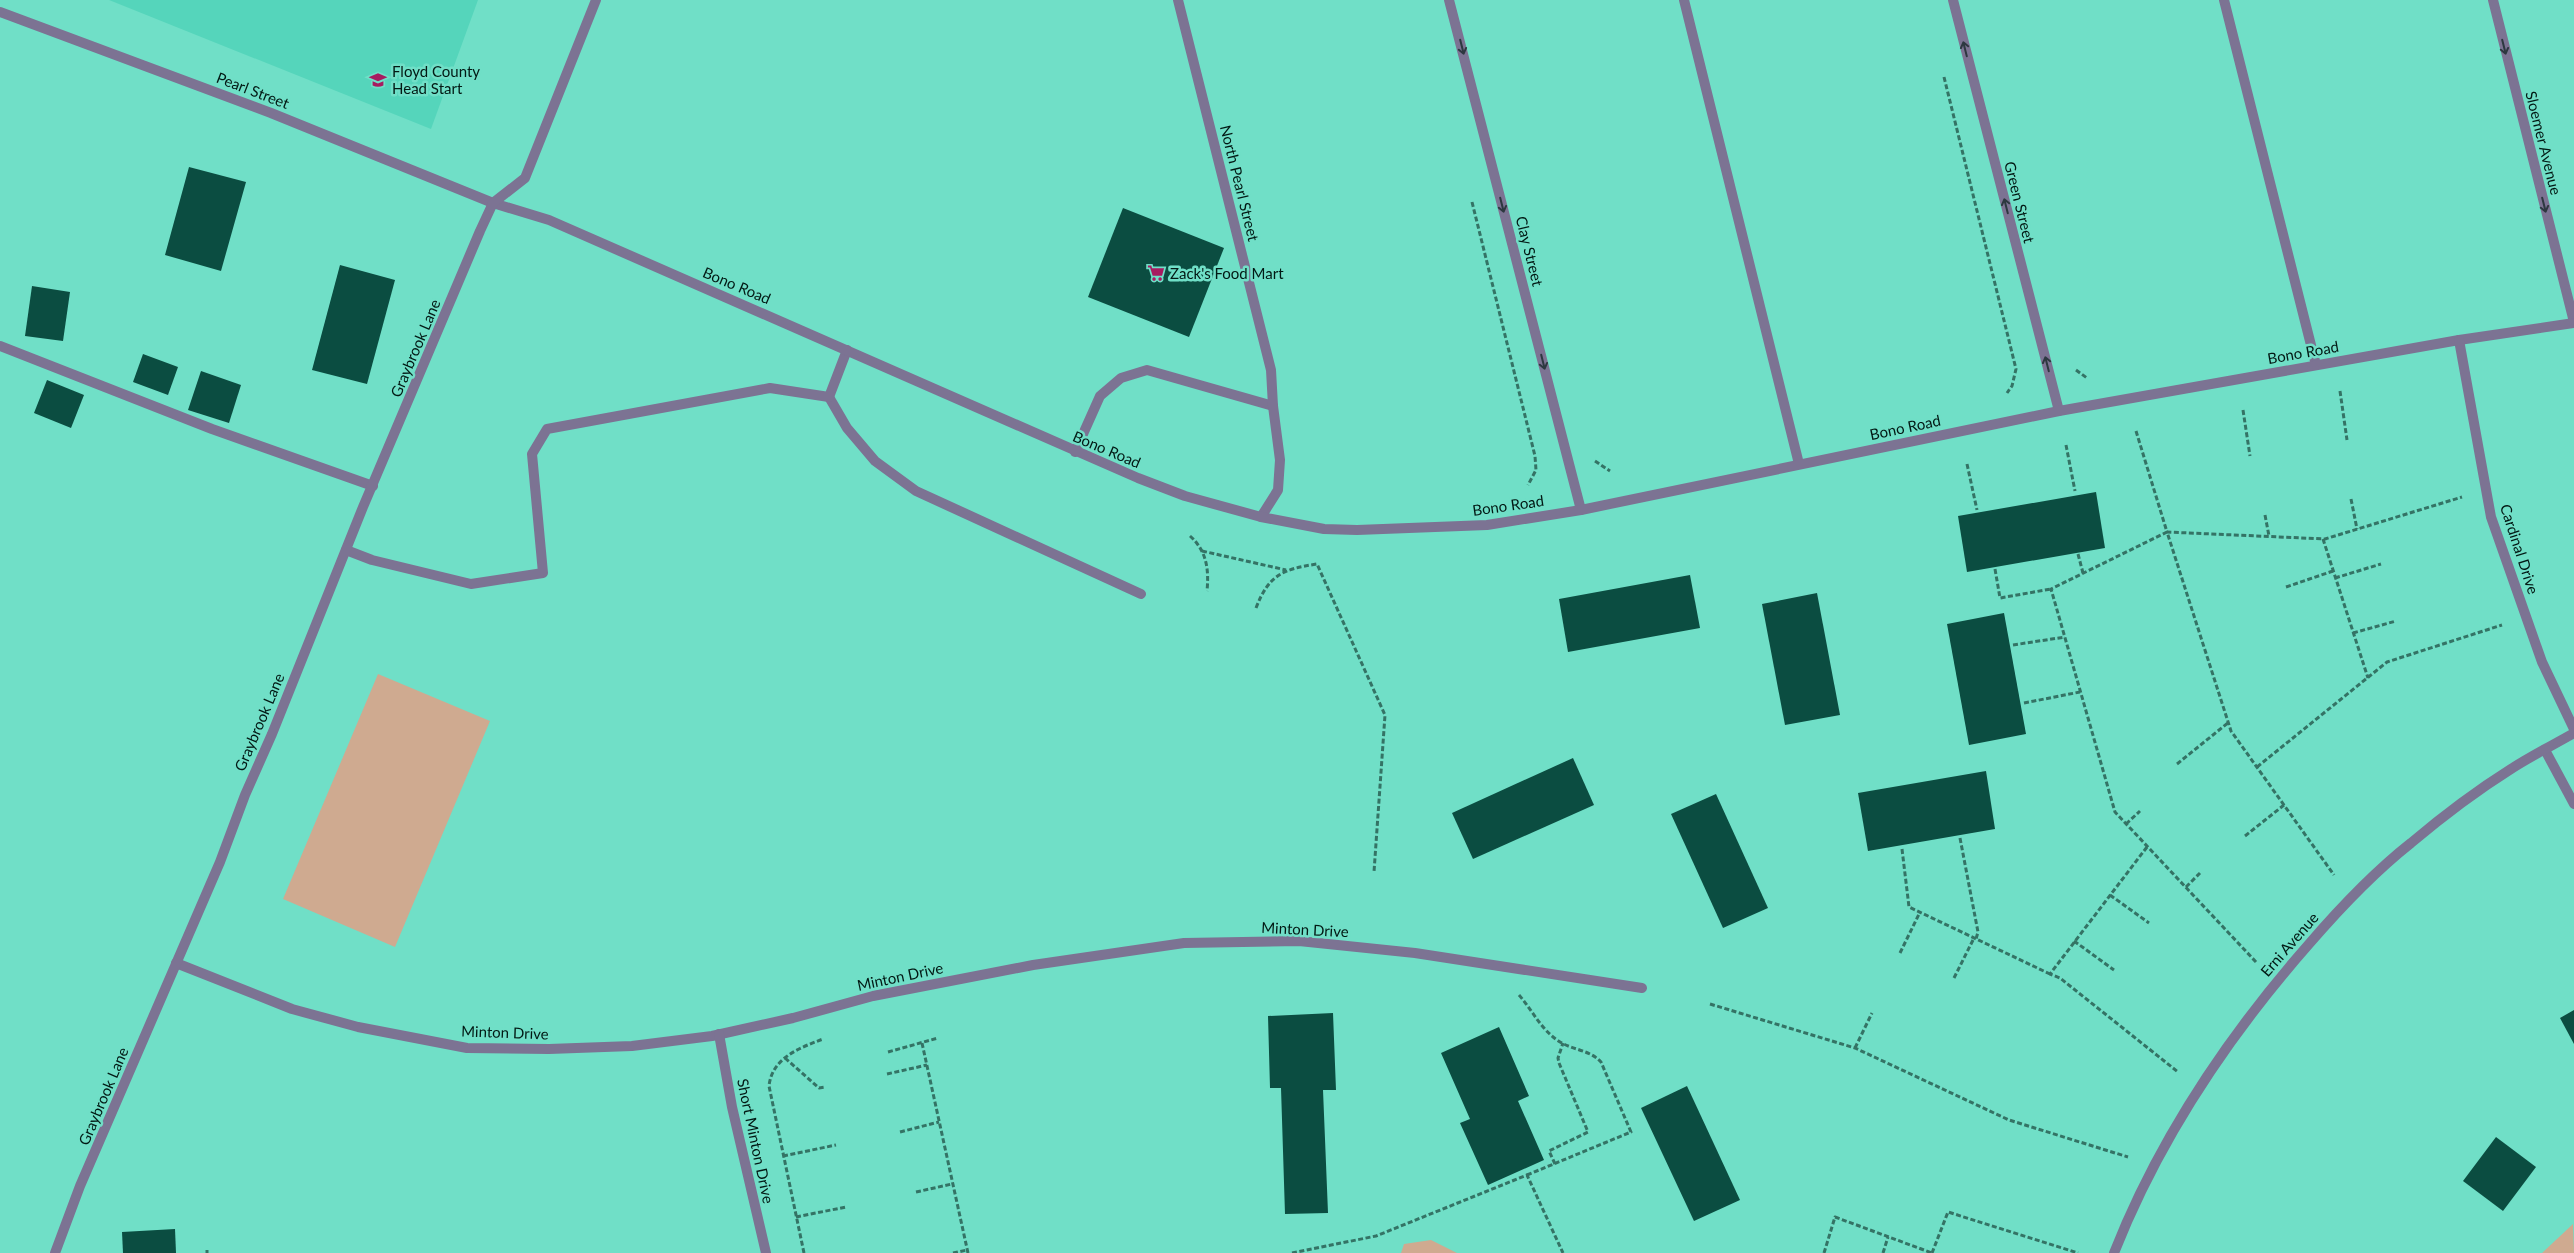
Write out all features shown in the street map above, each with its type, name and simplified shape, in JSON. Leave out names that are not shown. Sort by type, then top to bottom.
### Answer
[{"type":"street","points":[[493,203],[525,178],[596,0]]},
{"type":"street","name":"North Pearl Street","points":[[1178,0],[1271,370],[1273,406],[1280,460],[1278,490],[1261,518]]},
{"type":"street","name":"Clay Street","points":[[1450,0],[1580,510]]},
{"type":"street","points":[[1684,0],[1799,464]]},
{"type":"street","name":"Green Street","points":[[1952,0],[2059,411]]},
{"type":"street","points":[[2224,0],[2316,365]]},
{"type":"street","name":"Sloemer Avenue","points":[[2492,0],[2574,322]]},
{"type":"street","name":"Pearl Street","points":[[0,12],[271,113],[493,203]]},
{"type":"street","name":"Bono Road","points":[[493,203],[549,220],[847,350],[954,400],[1075,452],[1185,496],[1261,518],[1324,529],[1357,530],[1487,525],[1580,510],[2059,411],[2459,340],[2574,322]]},
{"type":"street","name":"Graybrook Lane","points":[[55,1253],[80,1186],[220,862],[244,795],[272,734],[372,486],[493,203]]},
{"type":"street","name":"Cardinal Drive","points":[[2459,340],[2491,517],[2542,662],[2574,729]]},
{"type":"street","points":[[0,346],[212,429],[372,486]]},
{"type":"street","points":[[829,397],[847,350]]},
{"type":"street","points":[[1075,452],[1100,396],[1121,378],[1147,370],[1273,406]]},
{"type":"street","points":[[346,550],[372,560],[471,584],[543,573],[532,454],[548,429],[770,388],[829,397]]},
{"type":"street","points":[[829,397],[847,428],[875,461],[916,491],[1141,594]]},
{"type":"street","name":"Erni Avenue","points":[[2114,1253],[2127,1221],[2188,1106],[2263,996],[2348,899],[2409,844],[2462,802],[2512,768],[2574,734]]},
{"type":"street","points":[[2545,750],[2574,804]]},
{"type":"street","name":"Minton Drive","points":[[176,963],[292,1009],[358,1028],[467,1048],[549,1049],[632,1046],[718,1034],[793,1018],[873,996],[1032,964],[1184,943],[1299,941],[1415,953],[1642,988]]},
{"type":"street","name":"Short Minton Drive","points":[[718,1034],[732,1107],[766,1253]]},
{"type":"path","points":[[1941,68],[2016,369],[2012,386],[2008,393]]},
{"type":"path","points":[[1470,196],[1534,456],[1536,470],[1528,484]]},
{"type":"path","points":[[2340,391],[2348,440]]},
{"type":"path","points":[[2243,410],[2250,456]]},
{"type":"path","points":[[2136,431],[2231,731],[2334,875]]},
{"type":"path","points":[[2066,445],[2075,491]]},
{"type":"path","points":[[1967,464],[1977,510]]},
{"type":"path","points":[[1996,569],[2000,598],[2051,589],[2167,532],[2323,538],[2470,495]]},
{"type":"path","points":[[2351,499],[2358,529]]},
{"type":"path","points":[[2265,515],[2269,536]]},
{"type":"path","points":[[1190,536],[1202,552],[1208,573],[1207,591]]},
{"type":"path","points":[[2323,538],[2368,678]]},
{"type":"path","points":[[1202,552],[1286,570]]},
{"type":"path","points":[[2078,554],[2084,573]]},
{"type":"path","points":[[1256,608],[1267,586],[1286,570],[1297,566],[1317,564],[1385,715],[1374,872]]},
{"type":"path","points":[[2335,578],[2381,564]]},
{"type":"path","points":[[2286,587],[2333,572]]},
{"type":"path","points":[[2051,589],[2115,812],[2256,962]]},
{"type":"path","points":[[2353,633],[2396,621]]},
{"type":"path","points":[[2257,767],[2387,662],[2510,623]]},
{"type":"path","points":[[2012,645],[2065,637]]},
{"type":"path","points":[[2024,703],[2080,692]]},
{"type":"path","points":[[2177,764],[2229,722]]},
{"type":"path","points":[[2245,836],[2284,805]]},
{"type":"path","points":[[2126,824],[2140,811]]},
{"type":"path","points":[[1954,978],[1978,932],[1960,838]]},
{"type":"path","points":[[2050,974],[2147,847]]},
{"type":"path","points":[[1902,850],[1909,907],[2060,978],[2178,1072]]},
{"type":"path","points":[[2186,887],[2200,873]]},
{"type":"path","points":[[2110,895],[2149,923]]},
{"type":"path","points":[[1900,953],[1920,912]]},
{"type":"path","points":[[2074,942],[2114,970]]},
{"type":"path","points":[[1292,1253],[1376,1236],[1631,1132],[1601,1062],[1596,1057],[1563,1043],[1550,1035],[1538,1022],[1517,992]]},
{"type":"path","points":[[1710,1004],[1855,1048],[2009,1120],[2128,1158]]},
{"type":"path","points":[[1855,1048],[1872,1013]]},
{"type":"path","points":[[804,1253],[769,1086],[776,1065],[807,1045],[828,1037]]},
{"type":"path","points":[[888,1052],[938,1038]]},
{"type":"path","points":[[922,1043],[967,1251],[952,1253]]},
{"type":"path","points":[[1555,1164],[1549,1151],[1588,1132],[1559,1063],[1558,1058],[1563,1043]]},
{"type":"path","points":[[785,1058],[818,1088],[826,1087]]},
{"type":"path","points":[[887,1074],[927,1065]]},
{"type":"path","points":[[900,1132],[939,1122]]},
{"type":"path","points":[[783,1156],[836,1145]]},
{"type":"path","points":[[1527,1175],[1563,1253]]},
{"type":"path","points":[[916,1192],[953,1184]]},
{"type":"path","points":[[796,1217],[846,1207]]},
{"type":"path","points":[[1824,1253],[1835,1217],[1930,1253],[1948,1212],[2078,1253]]},
{"type":"path","points":[[1883,1253],[1888,1237]]},
{"type":"shaded area","name":"Floyd County Head Start","points":[[109,0],[478,0],[431,129]]},
{"type":"shaded area","points":[[378,674],[490,721],[395,947],[283,899]]},
{"type":"shaded area","points":[[2573,1224],[2574,1253],[2542,1253]]},
{"type":"shaded area","points":[[1431,1240],[1457,1253],[1401,1253],[1404,1244]]},
{"type":"building","points":[[189,167],[246,182],[221,271],[165,255]]},
{"type":"building","name":"Zack's Food Mart","points":[[1123,208],[1224,248],[1189,337],[1088,297]]},
{"type":"building","points":[[340,265],[395,280],[367,384],[312,370]]},
{"type":"building","points":[[32,286],[70,292],[63,341],[25,336]]},
{"type":"building","points":[[143,354],[178,367],[168,395],[133,382]]},
{"type":"building","points":[[201,371],[241,385],[229,423],[188,410]]},
{"type":"building","points":[[47,380],[84,395],[71,428],[34,413]]},
{"type":"building","points":[[2096,492],[2105,548],[1967,572],[1958,516]]},
{"type":"building","points":[[1690,575],[1700,628],[1568,652],[1559,599]]},
{"type":"building","points":[[1817,593],[1840,715],[1785,725],[1762,604]]},
{"type":"building","points":[[2004,613],[2026,734],[1969,745],[1947,624]]},
{"type":"building","points":[[1573,758],[1594,805],[1473,859],[1452,813]]},
{"type":"building","points":[[1986,771],[1995,829],[1868,851],[1858,793]]},
{"type":"building","points":[[1716,794],[1768,908],[1723,928],[1671,814]]},
{"type":"building","points":[[2574,1010],[2574,1044],[2560,1018]]},
{"type":"building","points":[[1333,1013],[1336,1090],[1323,1090],[1328,1213],[1285,1214],[1281,1088],[1270,1088],[1268,1016]]},
{"type":"building","points":[[1499,1027],[1529,1096],[1518,1101],[1544,1160],[1488,1185],[1460,1123],[1470,1119],[1441,1053]]},
{"type":"building","points":[[1687,1086],[1740,1200],[1694,1221],[1641,1108]]},
{"type":"building","points":[[2496,1137],[2536,1167],[2503,1211],[2463,1181]]},
{"type":"building","points":[[175,1229],[176,1253],[123,1253],[122,1232]]},
{"type":"place","name":"Floyd County Head Start","points":[[378,80]]},
{"type":"place","name":"Zack's Food Mart","points":[[1156,273]]}]
